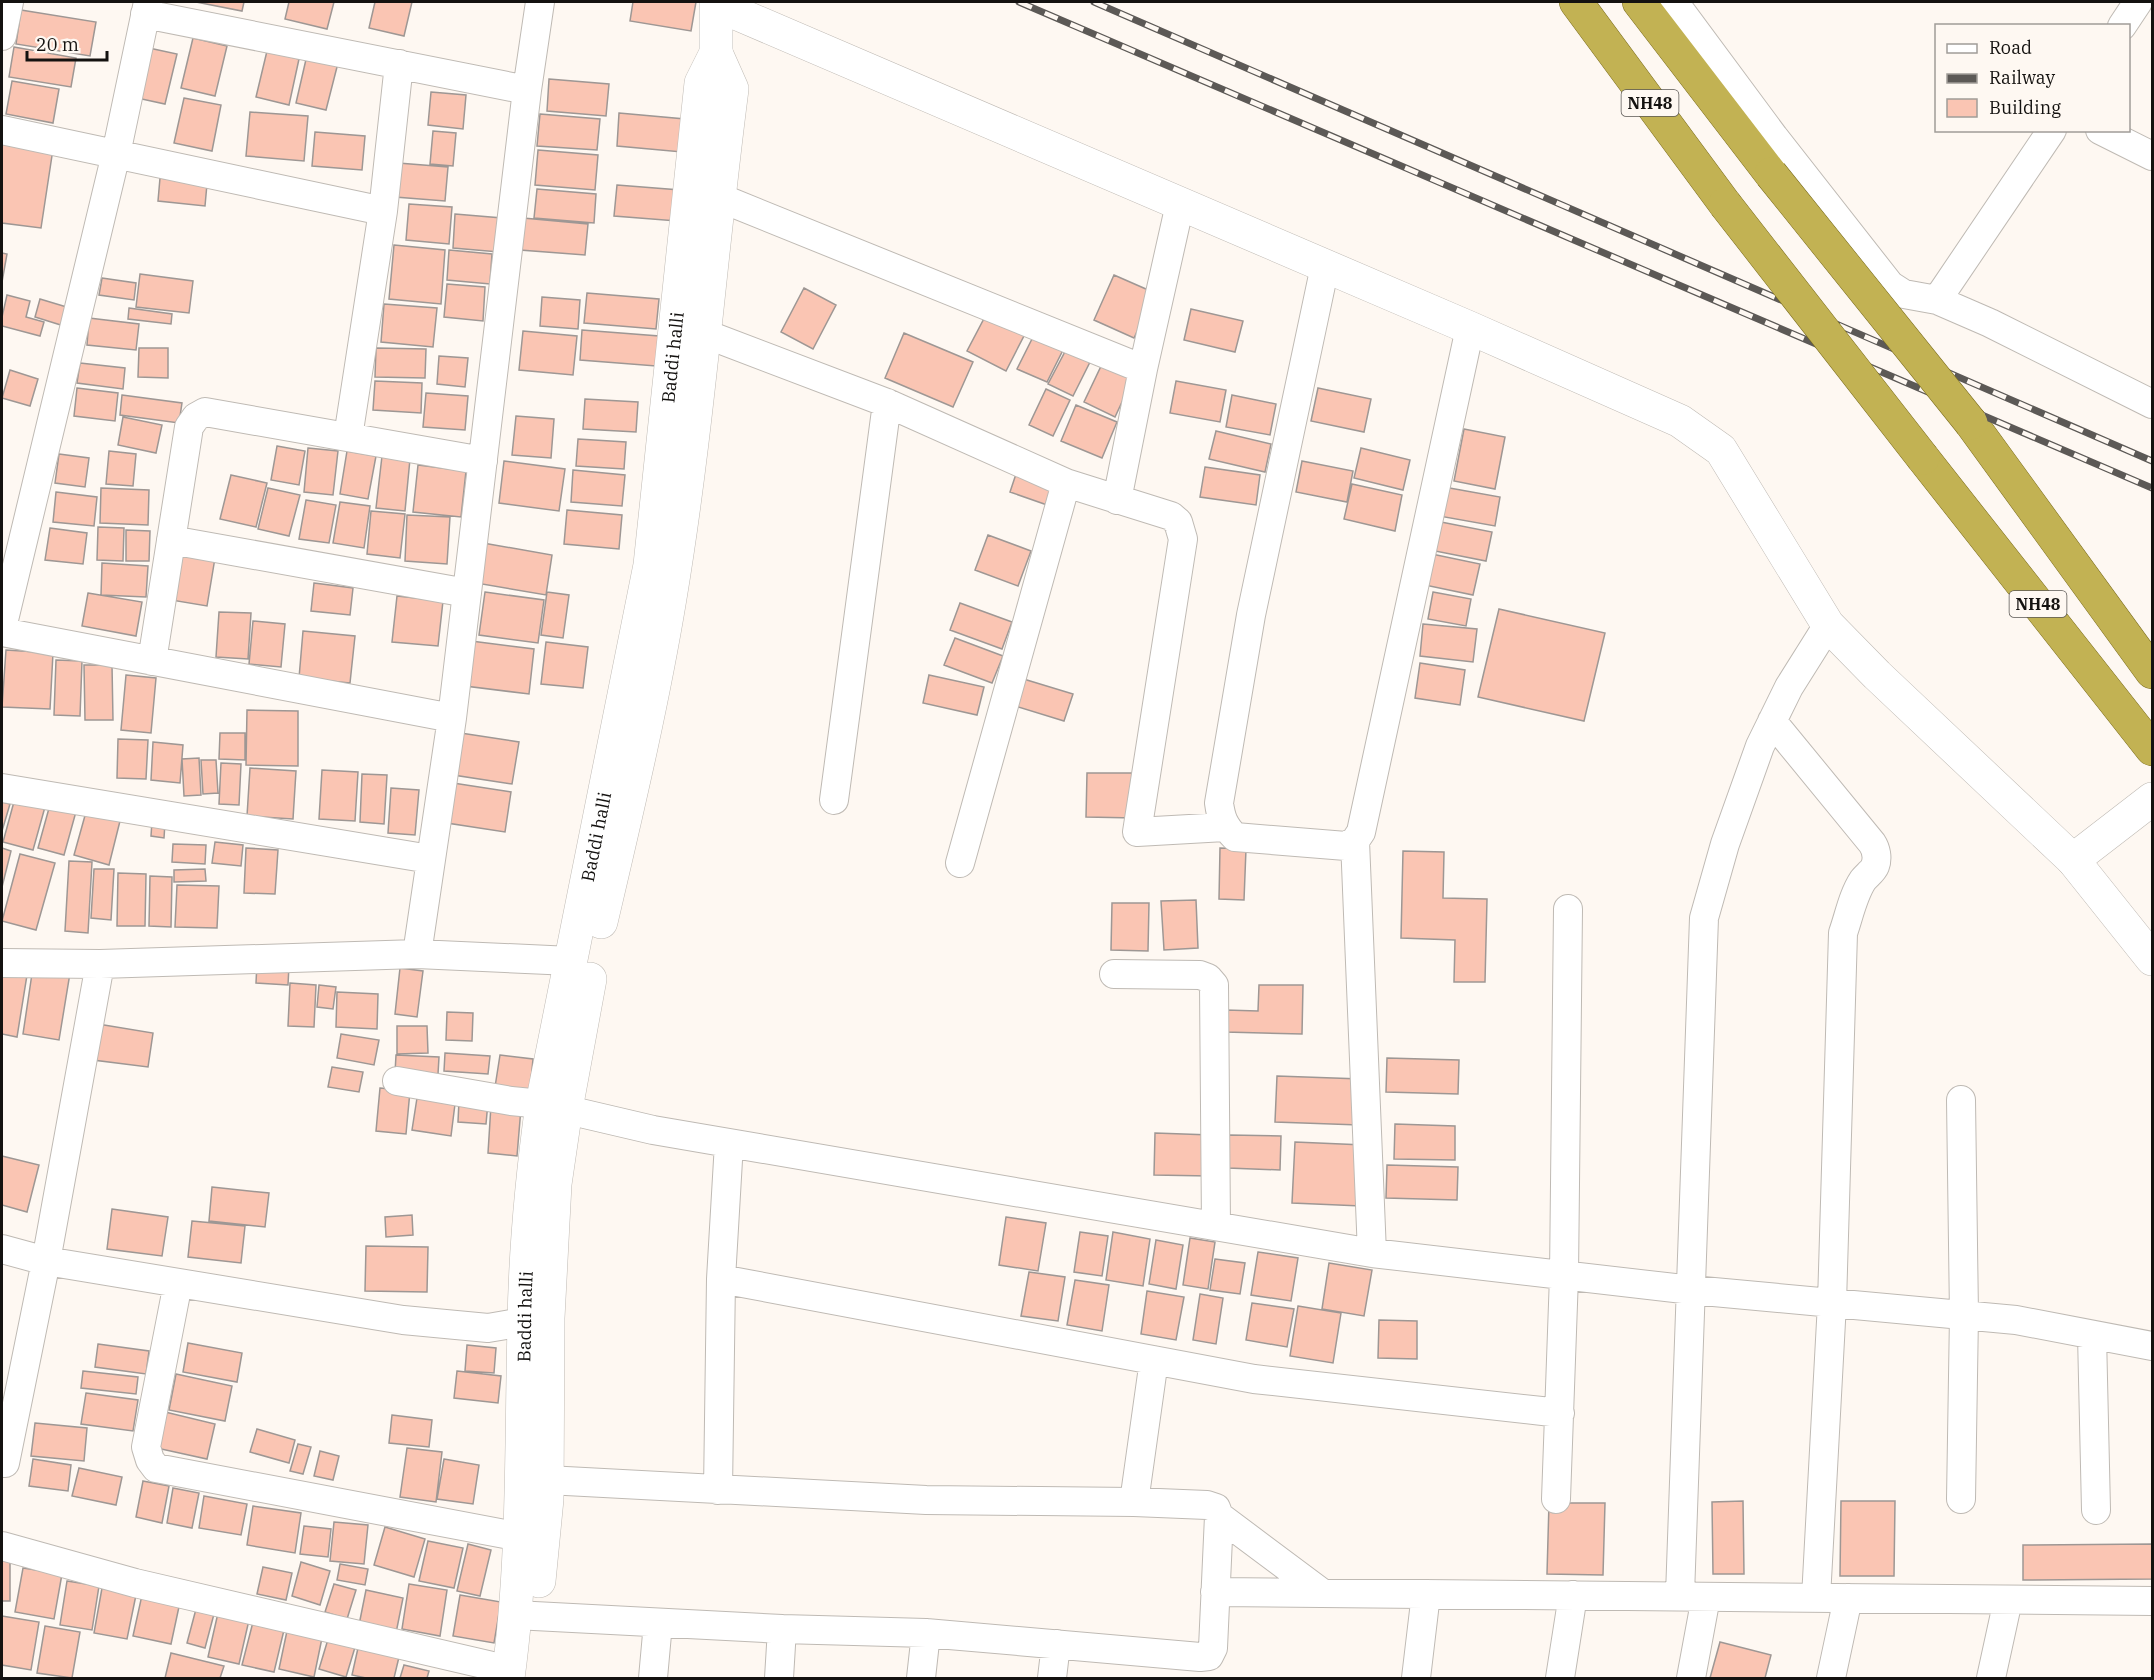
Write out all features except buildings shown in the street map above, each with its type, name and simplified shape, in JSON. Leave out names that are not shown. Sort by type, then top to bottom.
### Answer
[{"type":"highway","name":"NH48","points":[[1576,2],[1725,204],[2152,749]]},
{"type":"highway","name":"NH48","points":[[1639,2],[1771,174],[1971,423],[2152,672]]},
{"type":"street","points":[[2,36],[9,2]]},
{"type":"street","points":[[417,954],[452,718],[526,90],[540,2]]},
{"type":"street","points":[[1674,2],[1774,137],[1890,285],[1904,294],[1937,300],[1990,323],[2152,404]]},
{"type":"street","points":[[2123,24],[2138,2]]},
{"type":"street","points":[[716,4],[1470,328],[1680,421],[1721,450],[1828,625],[1877,675],[2073,860],[2152,958]]},
{"type":"street","name":"Baddi halli","points":[[515,1676],[525,1616],[520,1537],[536,1321],[531,1185],[554,1107],[571,961],[650,565],[701,83],[716,54],[716,4]]},
{"type":"street","points":[[452,718],[2,630],[116,154],[146,8],[526,90]]},
{"type":"street","points":[[554,1107],[621,837],[670,599],[688,467],[732,89],[716,54]]},
{"type":"street","points":[[348,437],[383,211],[399,64]]},
{"type":"street","points":[[2,130],[383,211]]},
{"type":"street","points":[[1937,300],[2051,132]]},
{"type":"street","points":[[2104,132],[2152,156]]},
{"type":"street","points":[[718,197],[1143,369]]},
{"type":"street","points":[[1117,500],[1143,369],[1180,204]]},
{"type":"street","points":[[1325,266],[1251,615],[1219,803],[1220,817],[1225,827],[1235,837],[1347,846],[1355,842],[1361,832],[1470,328]]},
{"type":"street","points":[[703,333],[887,403],[1066,483],[1171,516],[1178,522],[1183,539],[1137,832],[1225,827]]},
{"type":"street","points":[[834,800],[887,403]]},
{"type":"street","points":[[152,661],[189,427],[196,417],[205,412],[483,461]]},
{"type":"street","points":[[960,863],[1066,483]]},
{"type":"street","points":[[171,540],[467,593]]},
{"type":"street","points":[[1691,1678],[1692,1290],[1704,918],[1725,844],[1760,746],[1789,687],[1828,625]]},
{"type":"street","points":[[1772,722],[1875,849],[1875,867],[1863,880],[1844,933],[1832,1303],[1816,1598]]},
{"type":"street","points":[[2,788],[430,859]]},
{"type":"street","points":[[2073,860],[2152,799]]},
{"type":"street","points":[[1355,842],[1372,1253]]},
{"type":"street","points":[[1556,1499],[1564,1276],[1568,909]]},
{"type":"street","points":[[2,963],[100,964],[417,954],[571,961]]},
{"type":"street","points":[[5,1463],[10,1399],[46,1261],[100,964]]},
{"type":"street","points":[[1114,974],[1200,975],[1208,978],[1214,985],[1216,1226]]},
{"type":"street","points":[[397,1081],[554,1107],[653,1130],[1372,1253],[1692,1290],[2016,1320],[2152,1346]]},
{"type":"street","points":[[1960,1100],[1964,1315],[1961,1499]]},
{"type":"street","points":[[718,1490],[721,1279],[729,1143]]},
{"type":"street","points":[[2,1249],[46,1261],[403,1320],[488,1328],[536,1321],[547,1480],[525,1616],[782,1629],[926,1633],[1200,1657],[1209,1656],[1213,1648],[1219,1516],[1216,1508],[1207,1505],[926,1500],[547,1480]]},
{"type":"street","points":[[721,1279],[1254,1379],[1560,1413]]},
{"type":"street","points":[[178,1283],[146,1447],[150,1460],[156,1468],[520,1537]]},
{"type":"street","points":[[2092,1335],[2096,1510]]},
{"type":"street","points":[[1134,1502],[1154,1360]]},
{"type":"street","points":[[1219,1516],[1322,1593]]},
{"type":"street","points":[[2,1546],[135,1583],[515,1676]]},
{"type":"street","points":[[1215,1592],[2152,1601]]},
{"type":"street","points":[[1416,1678],[1426,1594]]},
{"type":"street","points":[[1560,1678],[1573,1594]]},
{"type":"street","points":[[1832,1678],[1848,1599]]},
{"type":"street","points":[[1991,1678],[2007,1600]]},
{"type":"street","points":[[652,1678],[658,1623]]},
{"type":"street","points":[[779,1678],[782,1629]]},
{"type":"street","points":[[921,1678],[926,1633]]},
{"type":"street","points":[[1052,1678],[1056,1644]]},
{"type":"railway","points":[[1019,2],[2152,488]]},
{"type":"railway","points":[[1094,2],[2152,461]]}]
